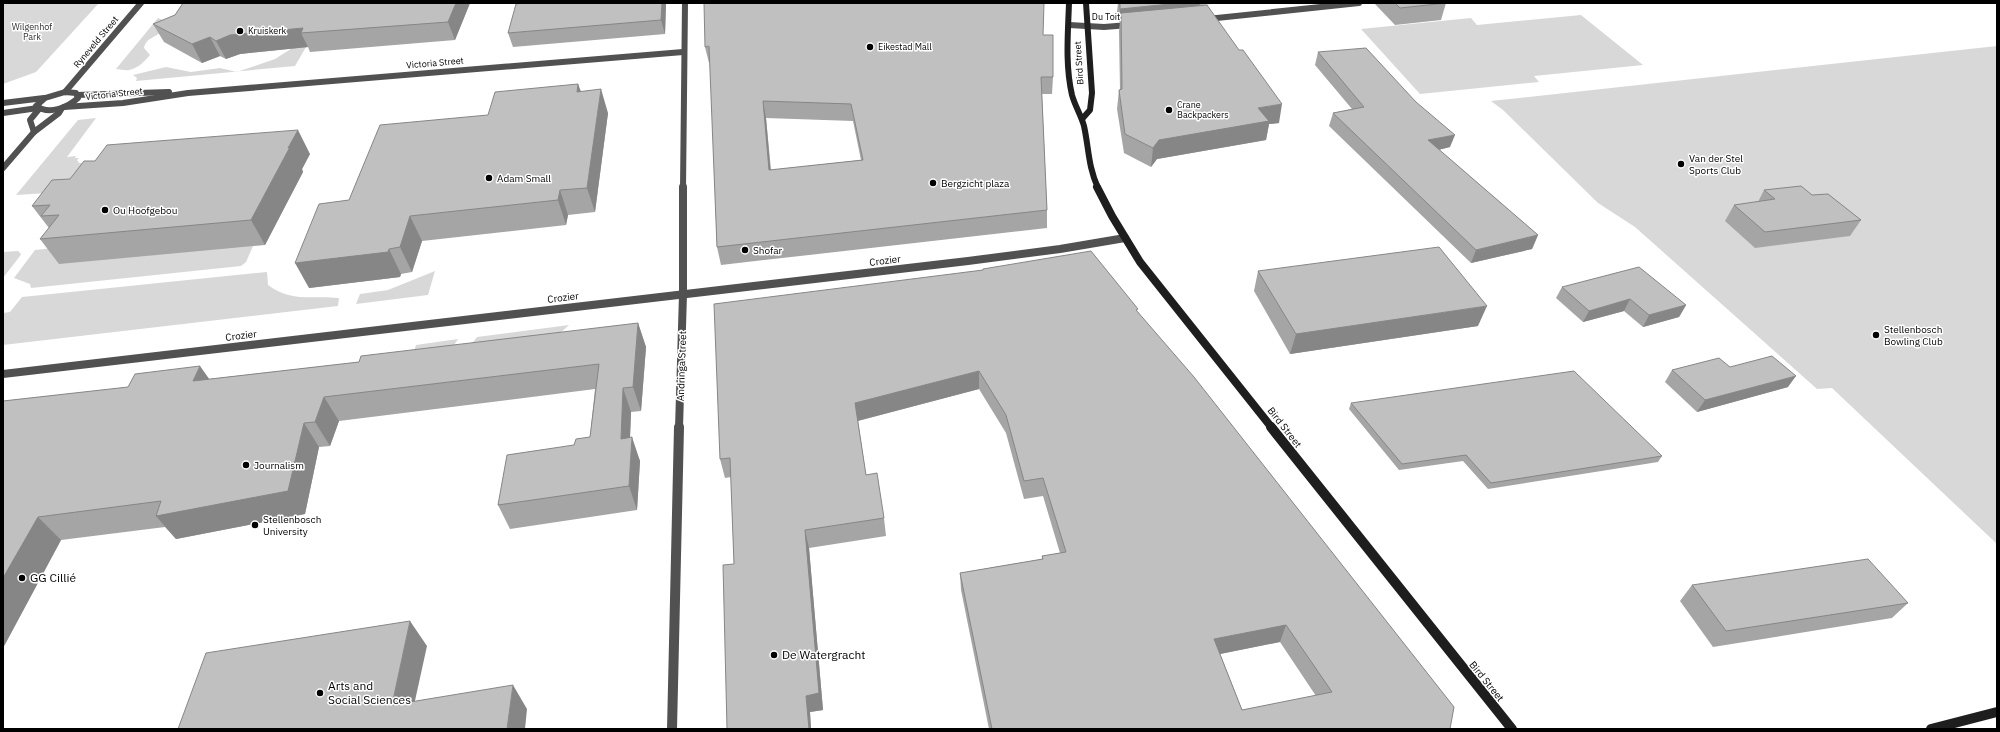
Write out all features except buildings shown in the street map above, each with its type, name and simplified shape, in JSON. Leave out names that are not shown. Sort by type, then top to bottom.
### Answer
[{"type":"street","name":"Ryneveld Street","points":[[65,92],[141,3]]},
{"type":"street","name":"Andringa Street","points":[[672,729],[675,541],[683,294],[684,3]]},
{"type":"street","name":"Bird Street","points":[[1069,3],[1068,60],[1072,96],[1075,108],[1082,119],[1090,166],[1100,197],[1125,238],[1140,262],[1512,729]]},
{"type":"street","name":"Bird Street","points":[[1082,119],[1090,110],[1092,103],[1086,3]]},
{"type":"street","points":[[1201,19],[1359,3]]},
{"type":"street","name":"Du Toit","points":[[1069,25],[1112,27],[1134,25]]},
{"type":"street","name":"Victoria Street","points":[[65,92],[78,95],[188,93],[683,52]]},
{"type":"street","points":[[3,103],[44,98],[65,92]]},
{"type":"street","name":"Victoria Street","points":[[39,109],[45,110],[63,107],[123,103],[188,93]]},
{"type":"street","points":[[3,168],[34,132],[59,113],[63,107],[74,101],[78,95]]},
{"type":"street","points":[[39,109],[36,106],[38,102],[44,98]]},
{"type":"street","points":[[3,113],[39,109]]},
{"type":"street","points":[[34,132],[30,120],[39,109]]},
{"type":"street","name":"Crozier","points":[[3,374],[1006,256],[1125,238]]},
{"type":"street","points":[[1931,729],[1997,712]]},
{"type":"green space","name":"Wilgenhof Park","points":[[3,3],[99,3],[36,72],[3,84]]},
{"type":"green space","points":[[1581,15],[1643,65],[1534,76],[1539,82],[1420,94],[1361,29],[1471,18],[1477,25]]},
{"type":"green space","points":[[158,18],[165,21],[160,33],[145,44],[144,48],[150,55],[146,60],[132,69],[116,69]]},
{"type":"green space","points":[[313,35],[295,66],[239,71],[275,59]]},
{"type":"green space","points":[[1997,46],[1997,544],[1832,388],[1817,389],[1635,227],[1598,203],[1503,110],[1491,101]]},
{"type":"green space","points":[[166,67],[191,72],[220,68],[235,72],[136,81],[137,78],[133,75]]},
{"type":"green space","points":[[96,118],[67,157],[76,156],[75,158],[79,158],[77,160],[79,163],[86,163],[62,192],[16,195],[78,120]]},
{"type":"green space","points":[[72,246],[253,246],[246,262],[241,266],[31,288],[30,284],[14,278],[35,250]]},
{"type":"green space","points":[[18,251],[21,254],[20,256],[3,278],[3,252]]},
{"type":"green space","points":[[435,271],[428,295],[356,304],[360,294],[388,290]]},
{"type":"green space","points":[[267,272],[268,285],[277,291],[302,297],[339,298],[338,306],[3,345],[3,313],[10,312],[22,297]]},
{"type":"green space","points":[[569,325],[557,336],[470,346],[477,337]]},
{"type":"green space","points":[[458,339],[448,354],[412,358],[416,345]]},
{"type":"place","name":"Kruiskerk","points":[[240,31]]},
{"type":"place","name":"Eikestad Mall","points":[[870,47]]},
{"type":"place","name":"Crane Backpackers","points":[[1169,110]]},
{"type":"place","name":"Van der Stel Sports Club","points":[[1681,164]]},
{"type":"place","name":"Adam Small","points":[[489,178]]},
{"type":"place","name":"Bergzicht plaza","points":[[933,183]]},
{"type":"place","name":"Ou Hoofgebou","points":[[105,210]]},
{"type":"place","name":"Shofar","points":[[745,250]]},
{"type":"place","name":"Stellenbosch Bowling Club","points":[[1876,335]]},
{"type":"place","name":"Journalism","points":[[246,465]]},
{"type":"place","name":"Stellenbosch University","points":[[255,525]]},
{"type":"place","name":"GG Cillié","points":[[22,578]]},
{"type":"place","name":"De Watergracht","points":[[774,655]]},
{"type":"place","name":"Arts and Social Sciences","points":[[320,693]]}]
